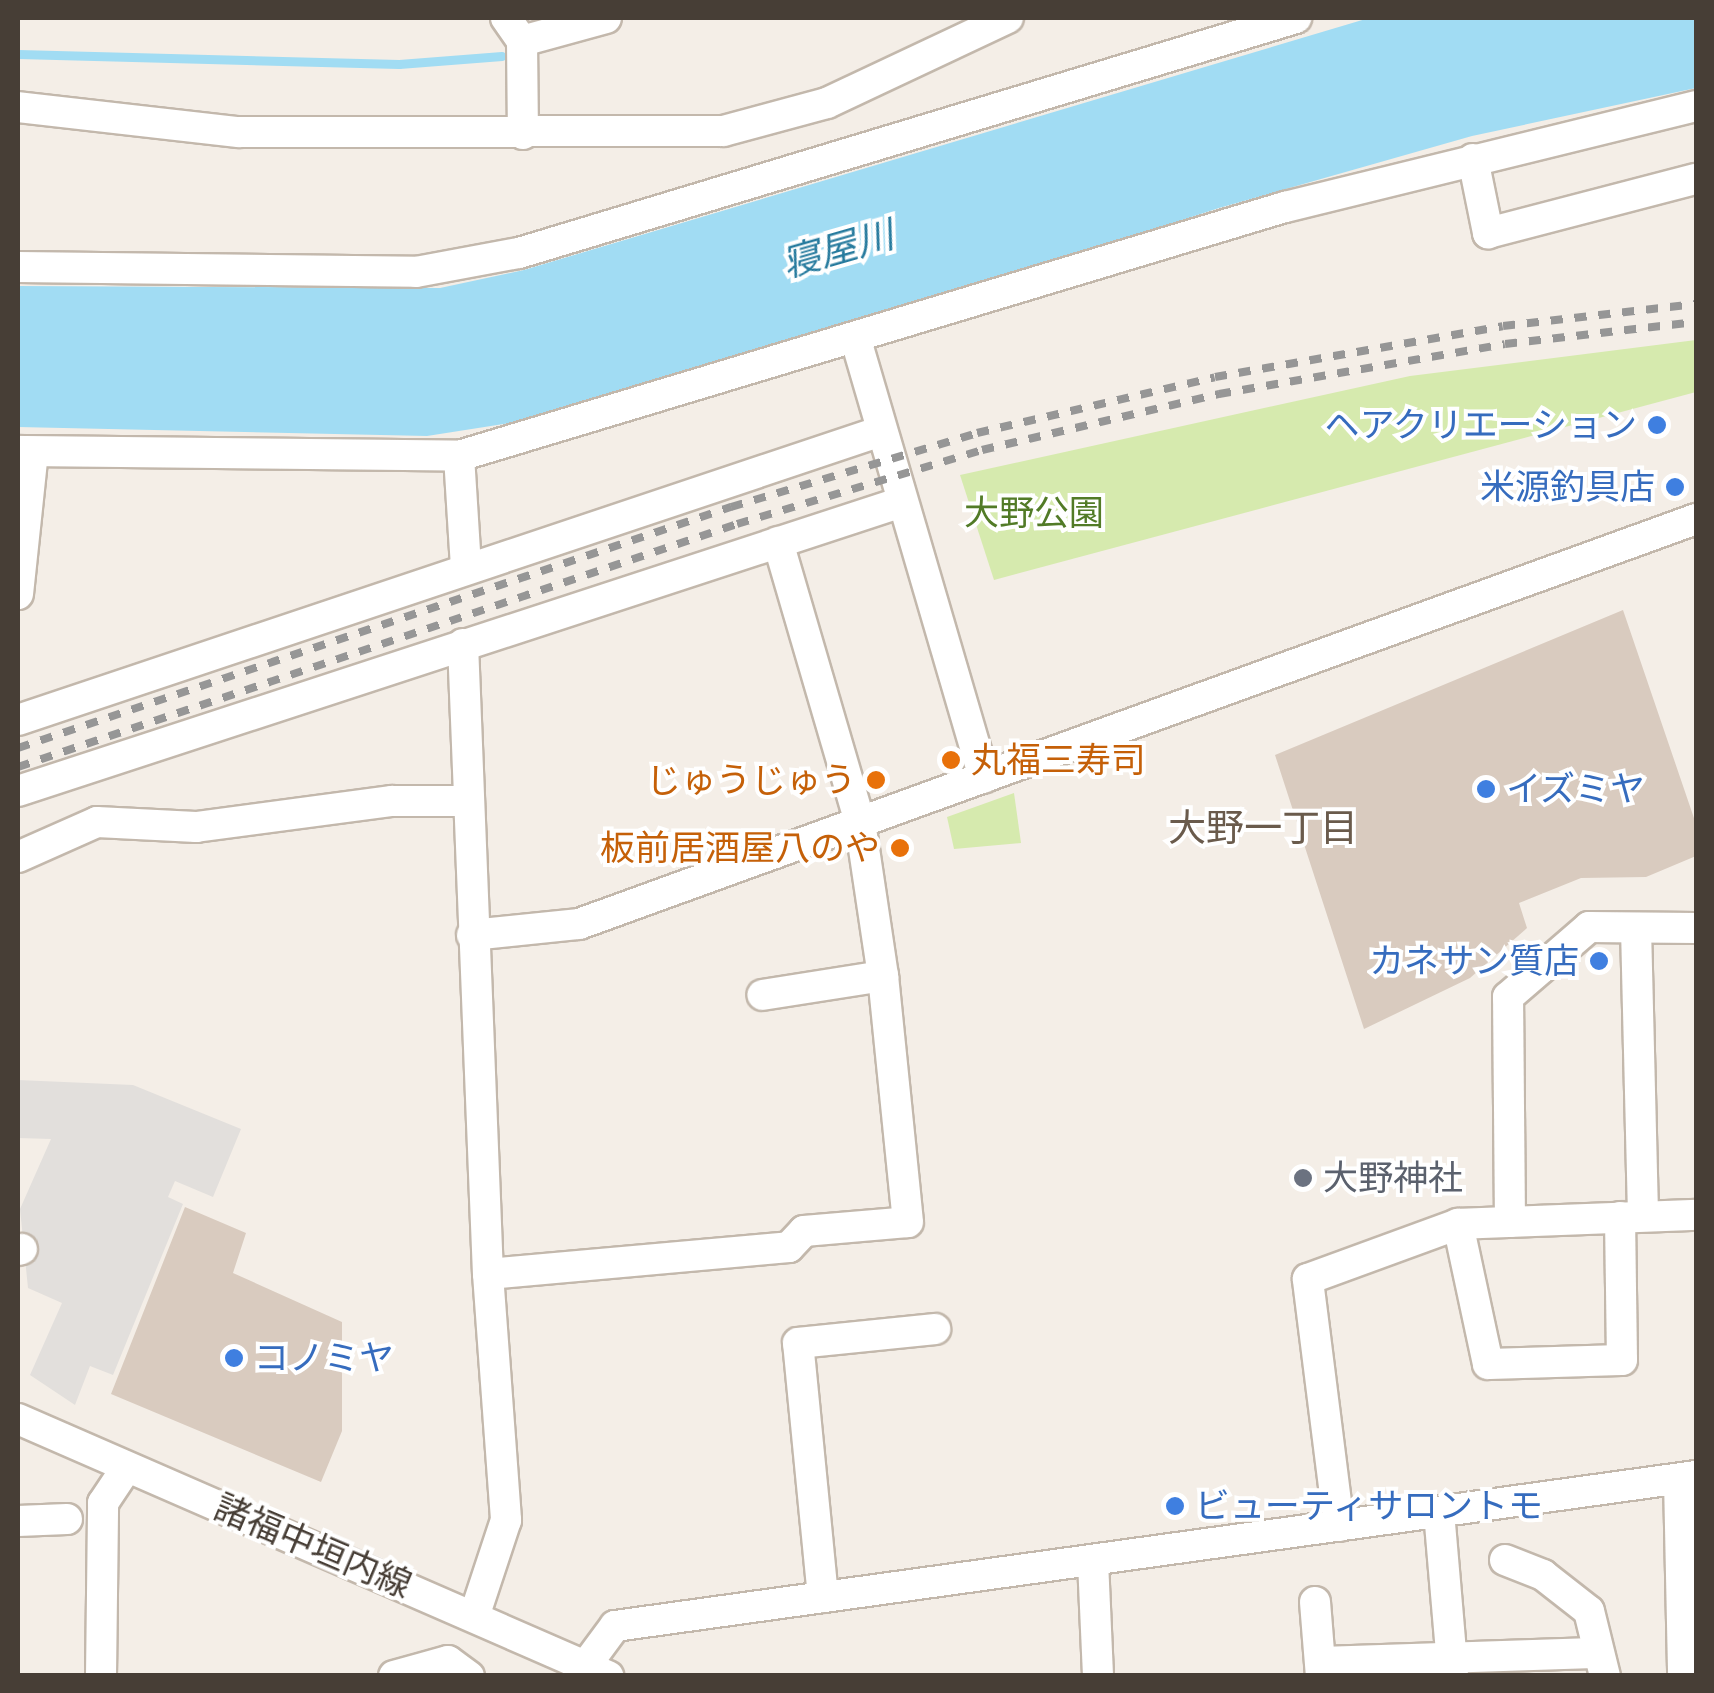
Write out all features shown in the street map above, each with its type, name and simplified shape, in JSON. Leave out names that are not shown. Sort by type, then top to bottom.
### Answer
[{"type":"street","points":[[523,134],[514,29],[606,18]]},
{"type":"street","points":[[18,107],[239,132],[523,134],[722,130],[827,103],[1008,18]]},
{"type":"street","points":[[18,267],[416,272],[519,253],[1296,18]]},
{"type":"street","points":[[18,594],[25,452],[459,456],[856,340],[1285,206],[1696,106]]},
{"type":"street","points":[[1473,159],[1488,233],[1696,179]]},
{"type":"street","points":[[856,340],[984,778]]},
{"type":"street","points":[[18,718],[881,430]]},
{"type":"street","points":[[459,456],[466,566]]},
{"type":"street","points":[[18,790],[902,502]]},
{"type":"street","points":[[472,935],[579,924],[1696,519]]},
{"type":"street","points":[[488,1274],[789,1247],[804,1231],[908,1222],[883,976],[860,822],[778,542]]},
{"type":"street","points":[[463,644],[466,801],[488,1274],[506,1520],[475,1614]]},
{"type":"street","points":[[18,858],[96,822],[196,827],[392,801],[466,801]]},
{"type":"street","points":[[1510,1222],[1508,997],[1589,927],[1696,928]]},
{"type":"street","points":[[1458,1224],[1488,1364],[1622,1360],[1631,1217],[1636,928]]},
{"type":"street","points":[[762,995],[883,976]]},
{"type":"street","points":[[1339,1526],[1308,1280],[1458,1224],[1696,1214]]},
{"type":"street","points":[[824,1597],[798,1344],[935,1328]]},
{"type":"street","name":"諸福中垣内線","points":[[18,1419],[475,1614],[590,1672]]},
{"type":"street","points":[[102,1676],[103,1503],[128,1467]]},
{"type":"street","points":[[590,1672],[615,1626],[1688,1477],[1683,1676]]},
{"type":"street","points":[[1439,1512],[1453,1666]]},
{"type":"street","points":[[18,1520],[67,1519]]},
{"type":"street","points":[[1315,1602],[1321,1669],[1600,1664],[1589,1611],[1542,1576],[1505,1560]]},
{"type":"street","points":[[1094,1561],[1098,1676]]},
{"type":"street","points":[[394,1676],[448,1661],[469,1676]]},
{"type":"green space","name":"大野公園","points":[[1696,340],[1696,392],[994,580],[960,475],[1410,376]]},
{"type":"green space","points":[[1014,793],[1021,843],[954,849],[947,817]]},
{"type":"shaded area","points":[[18,1080],[133,1085],[241,1129],[213,1197],[175,1181],[168,1197],[183,1204],[113,1375],[90,1366],[75,1405],[30,1375],[62,1303],[28,1288],[20,1209],[51,1139],[18,1138]]},
{"type":"water","name":"寝屋川","points":[[1369,18],[1696,18],[1696,88],[1472,136],[1219,208],[884,317],[522,421],[427,436],[18,427],[18,286],[440,288],[524,270]]},
{"type":"building","name":"イズミヤ","points":[[1623,610],[1696,824],[1696,856],[1646,877],[1581,878],[1519,903],[1527,928],[1470,978],[1364,1029],[1275,755]]},
{"type":"building","name":"コノミヤ","points":[[185,1207],[246,1233],[233,1273],[342,1322],[342,1431],[321,1482],[111,1394]]},
{"type":"waterway","points":[[18,54],[399,64],[502,56]]},
{"type":"railway","points":[[18,748],[731,507],[977,433],[1215,377],[1503,326],[1696,304]]},
{"type":"railway","points":[[18,767],[737,524],[982,450],[1219,394],[1505,344],[1696,322]]},
{"type":"place","name":"ヘアクリエーション","points":[[1657,425]]},
{"type":"place","name":"米源釣具店","points":[[1675,487]]},
{"type":"place","name":"丸福三寿司","points":[[951,760]]},
{"type":"place","name":"じゅうじゅう","points":[[876,780]]},
{"type":"place","name":"イズミヤ","points":[[1486,789]]},
{"type":"place","name":"板前居酒屋八のや","points":[[900,848]]},
{"type":"place","name":"カネサン質店","points":[[1599,961]]},
{"type":"place","name":"大野神社","points":[[1303,1178]]},
{"type":"place","name":"コノミヤ","points":[[234,1358]]},
{"type":"place","name":"ビューティサロントモ","points":[[1175,1506]]},
{"type":"district","name":"大野一丁目","points":[[1263,829]]}]
